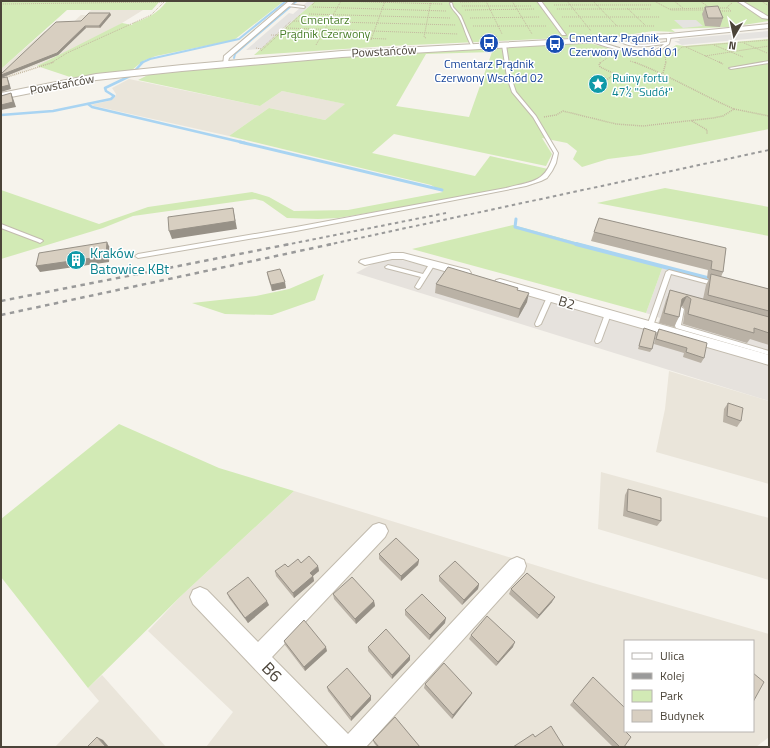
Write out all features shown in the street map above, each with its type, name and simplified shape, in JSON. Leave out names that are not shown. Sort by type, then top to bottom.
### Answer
[{"type":"street","points":[[539,1],[564,34]]},
{"type":"street","points":[[737,1],[764,17],[769,18]]},
{"type":"street","points":[[749,1],[764,10]]},
{"type":"street","points":[[225,64],[226,57],[290,3]]},
{"type":"street","name":"Powstańców","points":[[1,96],[80,80],[121,74],[225,64],[342,54],[504,45],[592,37],[620,41],[657,37],[669,39],[769,26]]},
{"type":"street","points":[[365,262],[392,256],[403,256],[476,276]]},
{"type":"street","name":"B2","points":[[491,280],[769,360]]},
{"type":"street","points":[[258,657],[379,530]]},
{"type":"street","points":[[351,747],[517,566]]},
{"type":"street","name":"B6","points":[[200,597],[345,747]]},
{"type":"lane","points":[[290,3],[304,8]]},
{"type":"lane","points":[[451,4],[459,11],[473,46]]},
{"type":"lane","points":[[592,37],[623,48],[646,53],[657,51],[669,39]]},
{"type":"lane","points":[[620,41],[633,45],[669,39]]},
{"type":"lane","points":[[620,41],[623,48]]},
{"type":"lane","points":[[138,256],[296,229],[506,189],[541,180],[549,174],[554,164],[556,153],[535,116],[514,92],[509,77],[504,45]]},
{"type":"lane","points":[[731,68],[769,62]]},
{"type":"lane","points":[[1,226],[40,241]]},
{"type":"lane","points":[[418,287],[432,264]]},
{"type":"lane","points":[[388,267],[425,276]]},
{"type":"lane","points":[[650,326],[669,272],[726,286]]},
{"type":"lane","points":[[538,324],[550,297]]},
{"type":"lane","points":[[681,309],[678,326],[769,353]]},
{"type":"lane","points":[[598,341],[608,314]]},
{"type":"path","points":[[1,4],[165,1]]},
{"type":"path","points":[[1,79],[55,62],[67,53],[130,23],[151,16],[165,1]]},
{"type":"path","points":[[314,1],[309,6],[459,11]]},
{"type":"path","points":[[333,1],[451,4]]},
{"type":"path","points":[[316,45],[341,1]]},
{"type":"path","points":[[431,1],[424,38],[432,38]]},
{"type":"path","points":[[486,1],[502,34]]},
{"type":"path","points":[[512,1],[532,34]]},
{"type":"path","points":[[567,1],[580,17],[592,37]]},
{"type":"path","points":[[593,1],[620,30]]},
{"type":"path","points":[[619,1],[649,28]]},
{"type":"path","points":[[654,1],[662,4],[665,9]]},
{"type":"path","points":[[674,1],[686,11]]},
{"type":"path","points":[[700,1],[714,11],[731,11],[728,8]]},
{"type":"path","points":[[665,9],[728,8],[728,6],[737,1]]},
{"type":"path","points":[[761,1],[769,6]]},
{"type":"path","points":[[371,40],[385,2]]},
{"type":"path","points":[[461,6],[651,5]]},
{"type":"path","points":[[256,48],[261,48],[304,8]]},
{"type":"path","points":[[665,9],[710,11]]},
{"type":"path","points":[[302,14],[462,18],[660,17]]},
{"type":"path","points":[[259,52],[300,15]]},
{"type":"path","points":[[294,20],[464,26]]},
{"type":"path","points":[[286,28],[467,34]]},
{"type":"path","points":[[271,35],[393,40]]},
{"type":"path","points":[[672,56],[682,47],[769,40]]},
{"type":"path","points":[[742,43],[769,54]]},
{"type":"path","points":[[705,56],[769,46]]},
{"type":"path","points":[[685,47],[731,68]]},
{"type":"path","points":[[599,85],[615,74],[600,67],[599,64],[623,48]]},
{"type":"path","points":[[657,51],[665,53],[666,66],[663,73]]},
{"type":"path","points":[[608,54],[663,73],[679,83],[734,109],[769,116]]},
{"type":"path","points":[[535,116],[551,116],[563,112],[616,124],[643,126],[724,116],[730,114],[734,109]]},
{"type":"path","points":[[692,121],[707,130],[708,134]]},
{"type":"shaded area","points":[[308,1],[315,1],[261,49],[246,50],[289,13],[293,14]]},
{"type":"shaded area","points":[[92,9],[143,10],[109,31],[41,64],[1,79],[1,69],[45,31],[65,30],[81,15],[86,15]]},
{"type":"shaded area","points":[[674,20],[696,20],[703,26],[683,28]]},
{"type":"shaded area","points":[[769,31],[769,37],[682,45],[674,41],[680,41],[678,39]]},
{"type":"shaded area","points":[[129,79],[260,106],[282,91],[346,104],[325,120],[269,108],[229,136],[90,105],[108,101],[115,97],[116,94],[112,88]]},
{"type":"shaded area","points":[[393,258],[444,270],[769,362],[769,401],[356,273],[376,262]]},
{"type":"shaded area","points":[[663,266],[769,292],[769,356],[657,324],[660,318],[646,313]]},
{"type":"shaded area","points":[[669,371],[769,401],[769,484],[656,452],[665,409]]},
{"type":"shaded area","points":[[601,472],[769,518],[769,580],[598,529]]},
{"type":"shaded area","points":[[294,491],[593,583],[769,634],[769,737],[756,747],[206,747],[233,712],[148,631],[181,596]]},
{"type":"shaded area","points":[[102,675],[166,747],[55,747],[99,701],[88,688]]},
{"type":"green space","points":[[1,1],[160,1],[152,10],[67,10],[1,69]]},
{"type":"green space","points":[[167,1],[284,1],[234,40],[156,56],[143,61],[132,70],[81,77],[70,77],[37,66],[122,23],[132,25],[133,23],[148,17],[160,9]]},
{"type":"green space","name":"Cmentarz Prądnik Czerwony","points":[[315,1],[769,1],[769,21],[731,27],[671,29],[675,32],[653,31],[627,35],[389,46],[254,55]]},
{"type":"green space","points":[[769,39],[769,129],[640,155],[608,159],[582,167],[573,159],[577,151],[567,143],[542,138],[552,154],[546,166],[394,134],[372,153],[475,176],[490,156],[548,169],[542,177],[515,186],[451,199],[338,218],[287,218],[263,201],[255,199],[133,216],[103,228],[1,259],[1,190],[99,224],[148,207],[252,192],[269,197],[294,211],[348,210],[443,192],[431,185],[229,136],[269,108],[325,120],[345,104],[282,91],[260,106],[138,80],[152,73],[342,56],[521,47],[585,42],[635,55],[666,53],[676,45],[685,46]],"holes":[[[492,52],[469,117],[396,106],[426,54]]]},
{"type":"green space","points":[[665,188],[769,207],[769,236],[597,203]]},
{"type":"green space","points":[[513,225],[663,266],[646,313],[412,249]]},
{"type":"green space","points":[[324,274],[315,300],[272,315],[225,314],[192,303],[256,296],[289,289]]},
{"type":"green space","points":[[119,424],[219,468],[294,491],[181,596],[88,688],[1,577],[1,519]]},
{"type":"building","points":[[718,6],[723,18],[708,18],[705,7]]},
{"type":"building","points":[[89,13],[110,13],[99,26],[85,26],[57,53],[1,75],[56,22],[81,21]]},
{"type":"building","points":[[7,77],[9,85],[1,87],[1,78]]},
{"type":"building","points":[[11,93],[13,102],[1,105],[1,96]]},
{"type":"building","points":[[233,208],[235,221],[169,231],[168,217]]},
{"type":"building","points":[[599,218],[726,248],[723,272],[711,269],[712,261],[594,232]]},
{"type":"building","points":[[107,242],[106,256],[36,266],[39,253]]},
{"type":"building","points":[[448,267],[518,288],[517,290],[529,293],[520,309],[436,284]]},
{"type":"building","points":[[280,269],[285,282],[271,285],[267,272]]},
{"type":"building","points":[[711,274],[769,289],[769,311],[708,295]]},
{"type":"building","points":[[670,290],[769,317],[769,333],[754,328],[754,333],[688,314],[691,299],[687,296],[682,299],[679,317],[664,313]]},
{"type":"building","points":[[644,328],[656,332],[652,349],[639,346]]},
{"type":"building","points":[[659,329],[707,343],[704,358],[686,352],[687,348],[656,339]]},
{"type":"building","points":[[728,403],[743,408],[741,421],[727,416]]},
{"type":"building","points":[[628,489],[661,498],[661,521],[627,511]]},
{"type":"building","points":[[396,538],[419,560],[401,576],[379,554]]},
{"type":"building","points":[[309,556],[318,566],[310,573],[313,576],[293,593],[275,571],[285,564],[288,567],[298,559],[301,563]]},
{"type":"building","points":[[455,561],[479,584],[464,600],[439,576]]},
{"type":"building","points":[[527,573],[555,597],[539,615],[511,589]]},
{"type":"building","points":[[248,577],[267,601],[245,618],[227,593]]},
{"type":"building","points":[[352,577],[374,601],[355,619],[333,594]]},
{"type":"building","points":[[422,594],[446,618],[430,635],[405,610]]},
{"type":"building","points":[[487,616],[515,642],[498,662],[471,635]]},
{"type":"building","points":[[304,620],[326,647],[304,667],[284,641]]},
{"type":"building","points":[[386,629],[410,656],[392,675],[368,647]]},
{"type":"building","points":[[444,663],[472,693],[453,715],[425,684]]},
{"type":"building","points":[[347,668],[371,696],[351,717],[327,687]]},
{"type":"building","points":[[754,674],[764,682],[754,700]]},
{"type":"building","points":[[593,677],[624,707],[624,732],[631,737],[624,747],[620,747],[573,701]]},
{"type":"building","points":[[395,717],[420,747],[379,747],[373,740]]},
{"type":"building","points":[[551,726],[564,747],[513,747],[533,734],[535,737]]},
{"type":"building","points":[[97,737],[106,747],[87,747]]},
{"type":"waterway","points":[[143,62],[150,59],[239,39],[286,1]]},
{"type":"waterway","points":[[293,4],[297,1]]},
{"type":"waterway","points":[[234,58],[235,54],[290,7]]},
{"type":"waterway","points":[[1,115],[53,111],[111,99],[114,96],[106,91],[105,88],[130,76],[143,62]]},
{"type":"waterway","points":[[88,104],[92,107],[245,143]]},
{"type":"waterway","points":[[240,142],[442,190]]},
{"type":"waterway","points":[[516,219],[515,227],[580,245]]},
{"type":"waterway","points":[[576,244],[711,279]]},
{"type":"railway","points":[[327,245],[769,150]]},
{"type":"railway","points":[[285,245],[446,213]]},
{"type":"railway","points":[[1,301],[290,244]]},
{"type":"railway","points":[[1,315],[332,244]]},
{"type":"place","name":"Cmentarz Prądnik Czerwony Wschód 02","points":[[489,43]]},
{"type":"place","name":"Cmentarz Prądnik Czerwony Wschód 01","points":[[555,44]]},
{"type":"place","name":"Ruiny fortu 47½ \"Sudół\"","points":[[598,84]]},
{"type":"place","name":"Kraków Batowice KBt","points":[[76,260]]}]
